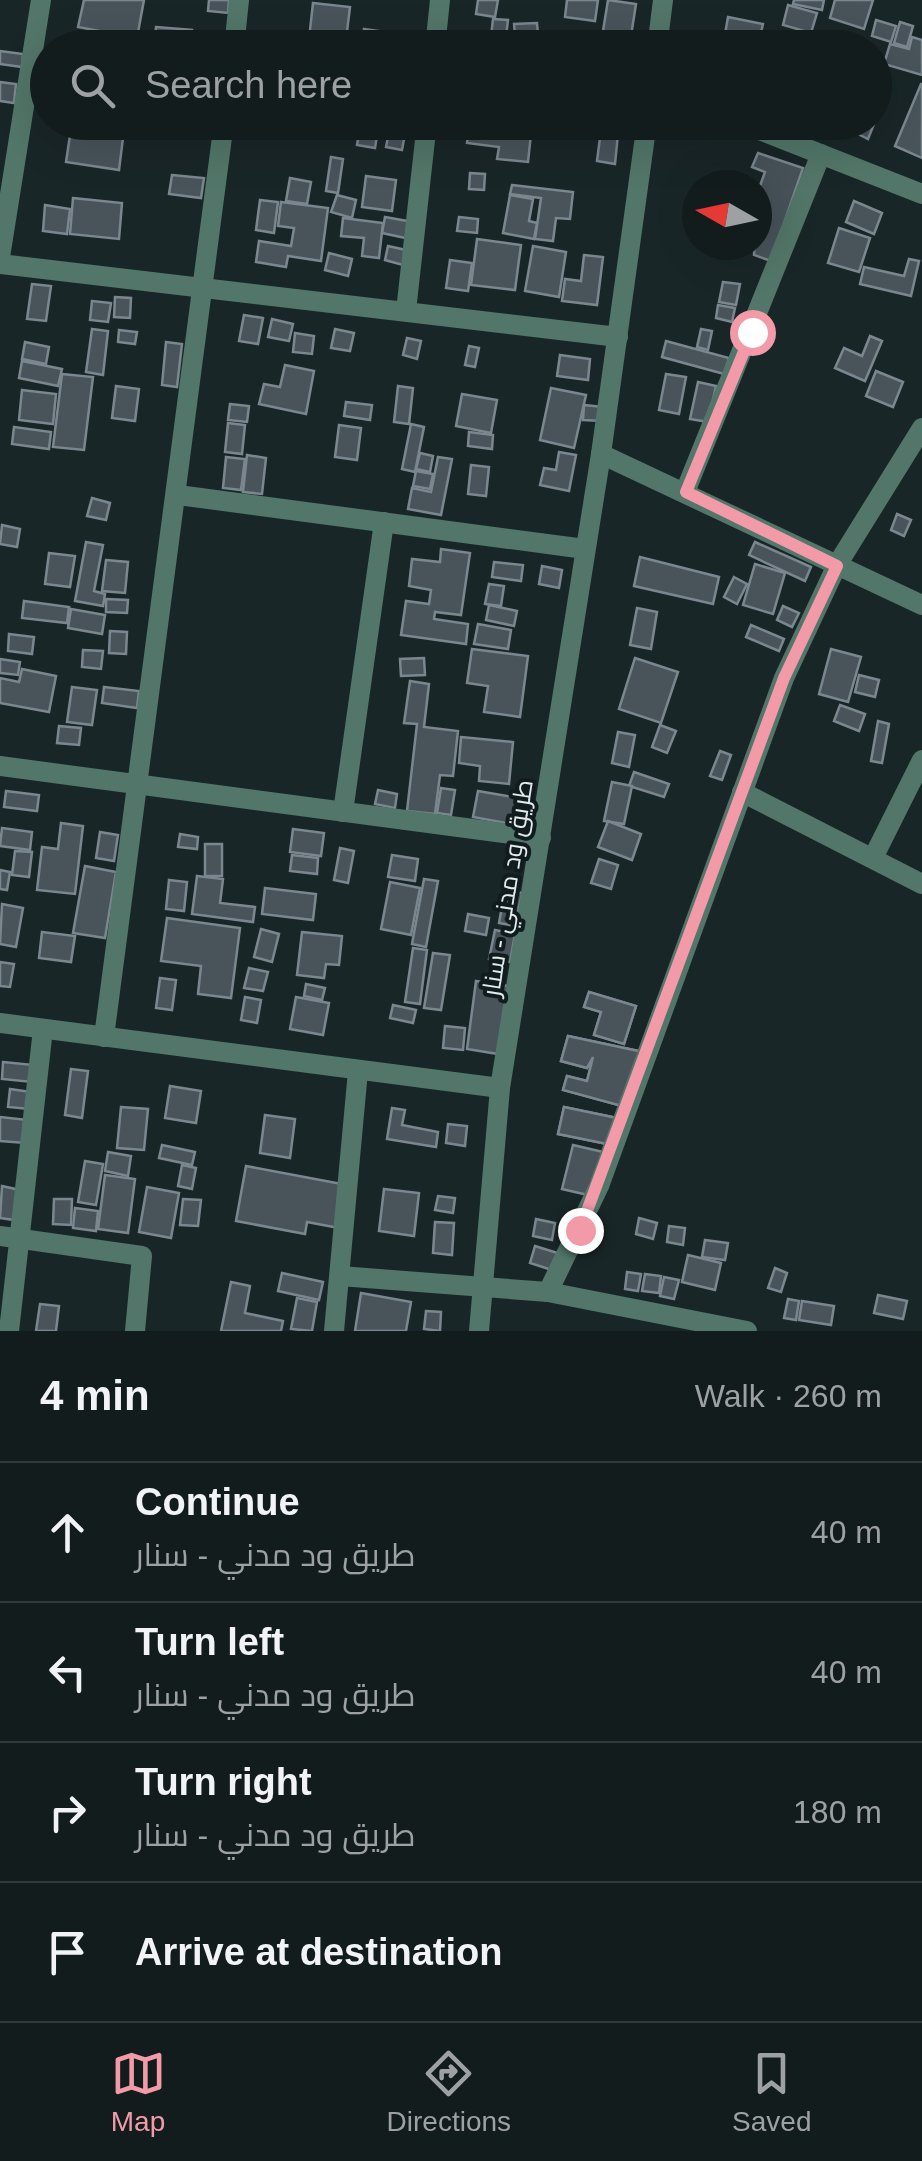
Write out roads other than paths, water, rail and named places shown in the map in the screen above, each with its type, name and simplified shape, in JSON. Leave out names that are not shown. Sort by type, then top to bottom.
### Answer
[{"type":"street","points":[[35,30],[40,0]]},
{"type":"street","points":[[236,30],[240,0]]},
{"type":"street","points":[[437,30],[440,0]]},
{"type":"street","points":[[659,30],[663,0]]},
{"type":"street","points":[[30,65],[0,260],[618,336]]},
{"type":"street","points":[[104,1036],[222,140]]},
{"type":"street","points":[[406,310],[424,140]]},
{"type":"street","name":"طريق ود مدني - سنار","points":[[479,1331],[500,1088],[602,454],[645,140]]},
{"type":"street","points":[[786,140],[922,194]]},
{"type":"street","points":[[686,492],[821,154]]},
{"type":"street","points":[[548,1292],[599,1186],[784,678],[837,566],[922,428]]},
{"type":"street","points":[[602,454],[922,605]]},
{"type":"street","points":[[178,495],[585,549]]},
{"type":"street","points":[[343,812],[384,522]]},
{"type":"street","points":[[873,858],[922,760]]},
{"type":"street","points":[[0,766],[541,838]]},
{"type":"street","points":[[742,792],[922,884]]},
{"type":"street","points":[[0,1024],[500,1088]]},
{"type":"street","points":[[8,1331],[10,1237],[43,1029]]},
{"type":"street","points":[[334,1331],[358,1071]]},
{"type":"street","points":[[10,1237],[130,1251],[142,1256],[135,1331]]},
{"type":"street","points":[[340,1276],[548,1292],[746,1331]]}]
